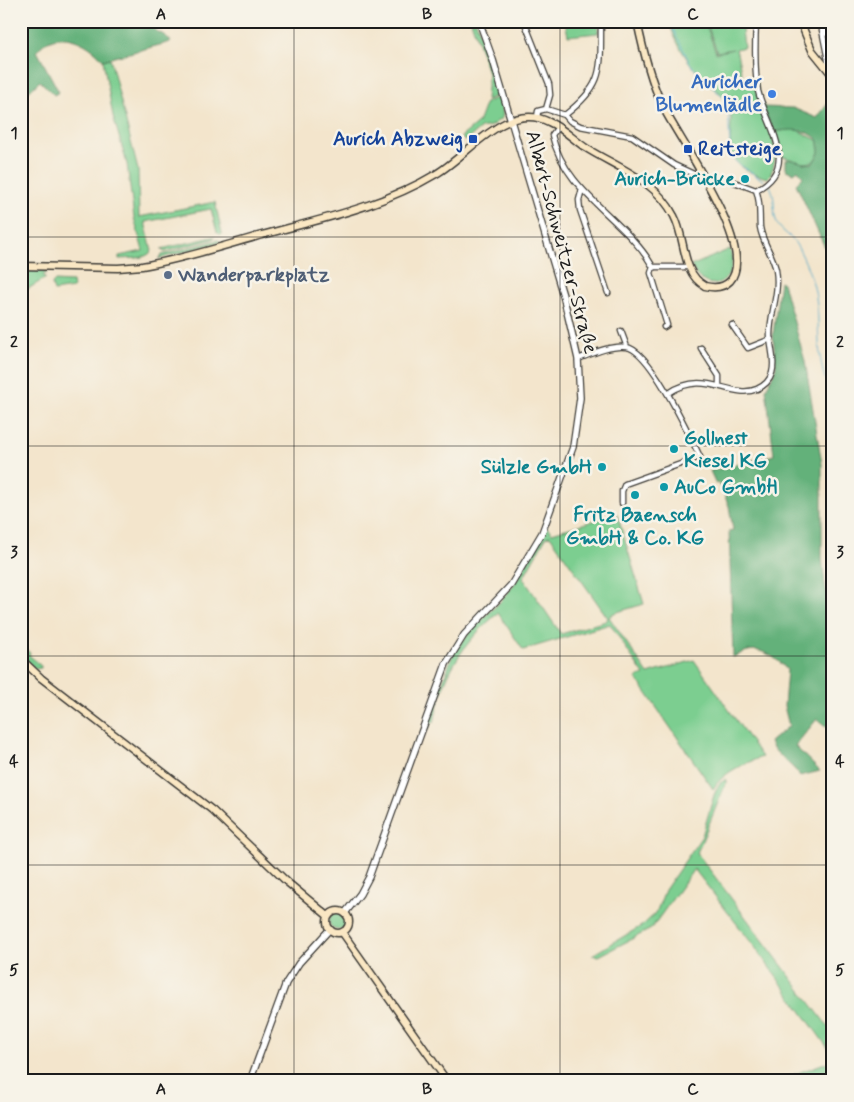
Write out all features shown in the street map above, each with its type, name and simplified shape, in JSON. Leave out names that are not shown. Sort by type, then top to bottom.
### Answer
[{"type":"main road","points":[[21,266],[124,268],[142,266],[305,224],[398,194],[450,165],[494,129],[510,120],[524,117],[537,118],[558,127],[598,156],[639,178],[658,193],[678,224],[688,267],[695,280],[709,287],[726,284],[735,272],[735,251],[707,179],[663,108],[654,89],[636,21]]},
{"type":"main road","points":[[800,21],[812,50],[832,75]]},
{"type":"main road","points":[[21,659],[41,678],[212,810],[287,882],[328,916]]},
{"type":"main road","points":[[336,911],[345,913],[349,922],[347,928],[342,932],[330,929],[326,921],[328,916],[336,911]]},
{"type":"main road","points":[[342,932],[447,1081]]},
{"type":"street","name":"Albert-Schweitzer-Straße","points":[[345,913],[360,894],[369,877],[437,686],[450,656],[464,635],[511,586],[536,544],[551,510],[576,436],[580,398],[578,360],[557,276],[493,60],[479,21]]},
{"type":"street","points":[[524,21],[549,84],[550,95],[546,109]]},
{"type":"street","points":[[566,115],[582,102],[597,82],[600,73],[601,21]]},
{"type":"street","points":[[756,21],[758,87],[780,157],[774,174],[758,189]]},
{"type":"street","points":[[817,21],[822,30],[833,41]]},
{"type":"street","points":[[822,30],[828,66],[832,75]]},
{"type":"street","points":[[537,118],[538,111],[546,109],[566,115],[570,121],[580,126],[632,136],[674,165],[707,179],[726,179],[758,189]]},
{"type":"street","points":[[558,127],[552,136],[563,165],[582,189],[645,253],[653,267],[651,273],[668,325],[664,327]]},
{"type":"street","points":[[582,189],[579,200],[580,210],[608,293]]},
{"type":"street","points":[[668,393],[680,386],[694,383],[719,385],[748,391],[758,389],[767,383],[773,368],[771,339],[777,291],[776,270],[760,227],[761,206],[758,189]]},
{"type":"street","points":[[653,267],[688,267]]},
{"type":"street","points":[[732,325],[748,348],[771,339]]},
{"type":"street","points":[[621,331],[627,347],[641,357],[668,393],[700,457],[625,484],[622,491],[622,503]]},
{"type":"street","points":[[578,360],[627,347]]},
{"type":"street","points":[[701,348],[719,376],[719,385]]},
{"type":"street","points":[[250,1081],[286,983],[299,963],[330,929]]},
{"type":"green space","points":[[21,21],[146,21],[152,28],[166,36],[171,42],[103,60],[97,53],[80,42],[62,38],[53,39],[44,43],[37,51],[59,92],[54,95],[40,81],[21,99]]},
{"type":"green space","points":[[471,21],[476,21],[499,95],[486,100],[488,73]]},
{"type":"green space","points":[[565,21],[599,21],[598,33],[568,36]]},
{"type":"green space","points":[[669,21],[705,21],[716,53],[733,49],[717,52],[706,21],[741,21],[744,47],[736,49],[743,79],[756,78],[774,143],[775,156],[773,168],[768,178],[750,172],[735,160],[730,147],[731,118],[728,104],[721,94],[699,75],[688,61]]},
{"type":"green space","points":[[110,58],[138,170],[139,217],[215,202],[222,233],[220,235],[217,232],[211,209],[145,222],[152,251],[141,257],[119,259],[119,256],[143,251],[134,218],[127,164],[113,116],[103,60]]},
{"type":"green space","points":[[499,97],[503,114],[502,118],[491,126],[481,128],[465,141],[461,137],[478,123],[486,102]]},
{"type":"green space","points":[[829,102],[833,105],[833,265],[796,184],[803,177],[798,170],[794,173],[786,170],[786,160],[806,164],[813,163],[819,153],[819,141],[804,132],[786,130],[774,132],[763,107],[793,108],[817,118]]},
{"type":"green space","points":[[795,129],[819,141],[819,153],[813,162],[803,163],[781,156],[774,132]]},
{"type":"green space","points":[[215,237],[164,252],[161,249]]},
{"type":"green space","points":[[218,240],[221,242],[158,259],[162,255]]},
{"type":"green space","points":[[730,249],[731,270],[726,278],[713,284],[705,282],[697,276],[691,266]]},
{"type":"green space","points":[[21,270],[46,271],[47,273],[43,275],[46,278],[21,293]]},
{"type":"green space","points":[[54,281],[72,282],[73,288],[54,291],[52,285]]},
{"type":"green space","points":[[780,281],[783,283],[805,361],[822,464],[822,558],[825,585],[833,616],[833,726],[828,728],[817,719],[795,746],[820,771],[800,776],[775,750],[770,742],[789,726],[784,706],[787,670],[780,662],[759,651],[753,650],[733,657],[729,531],[733,530],[729,506],[719,483],[716,484],[710,471],[774,455],[766,389],[776,369],[773,335]]},
{"type":"green space","points":[[617,514],[644,604],[614,613],[609,617],[648,674],[694,660],[762,757],[741,765],[723,777],[713,789],[636,678],[644,675],[610,624],[523,650],[498,613],[464,649],[448,675],[434,723],[433,721],[429,728],[426,727],[453,654],[472,629],[500,602],[513,586],[547,527],[552,533]],"holes":[[[550,536],[608,618],[606,621],[561,634],[523,578],[546,537]]]},
{"type":"green space","points":[[21,644],[41,668],[35,669],[21,655]]},
{"type":"green space","points":[[726,779],[697,853],[833,1033],[833,1055],[754,946],[694,869],[651,929],[599,956],[592,955],[643,925],[656,913],[665,890],[702,836],[714,795],[719,784]]},
{"type":"green space","points":[[338,912],[346,917],[347,921],[342,929],[338,930],[330,925],[329,921],[334,913]]},
{"type":"green space","points":[[833,1060],[833,1068],[798,1081],[776,1081]]},
{"type":"waterway","points":[[669,21],[690,63],[702,79],[721,95],[728,106],[730,153],[736,162],[764,181]]},
{"type":"waterway","points":[[768,183],[773,193],[774,213],[777,223],[798,247],[811,277],[817,307],[822,367],[833,395]]},
{"type":"place","name":"Auricher Blumenlädle","points":[[772,94]]},
{"type":"place","name":"Aurich Abzweig","points":[[473,139]]},
{"type":"place","name":"Reitsteige","points":[[688,149]]},
{"type":"place","name":"Aurich-Brücke","points":[[745,179]]},
{"type":"place","name":"Wanderparkplatz","points":[[168,275]]},
{"type":"place","name":"Gollnest Kiesel KG","points":[[674,449]]},
{"type":"place","name":"Sülzle GmbH","points":[[602,467]]},
{"type":"place","name":"AuCo GmbH","points":[[664,487]]},
{"type":"place","name":"Fritz Baensch GmbH & Co. KG","points":[[635,495]]}]
